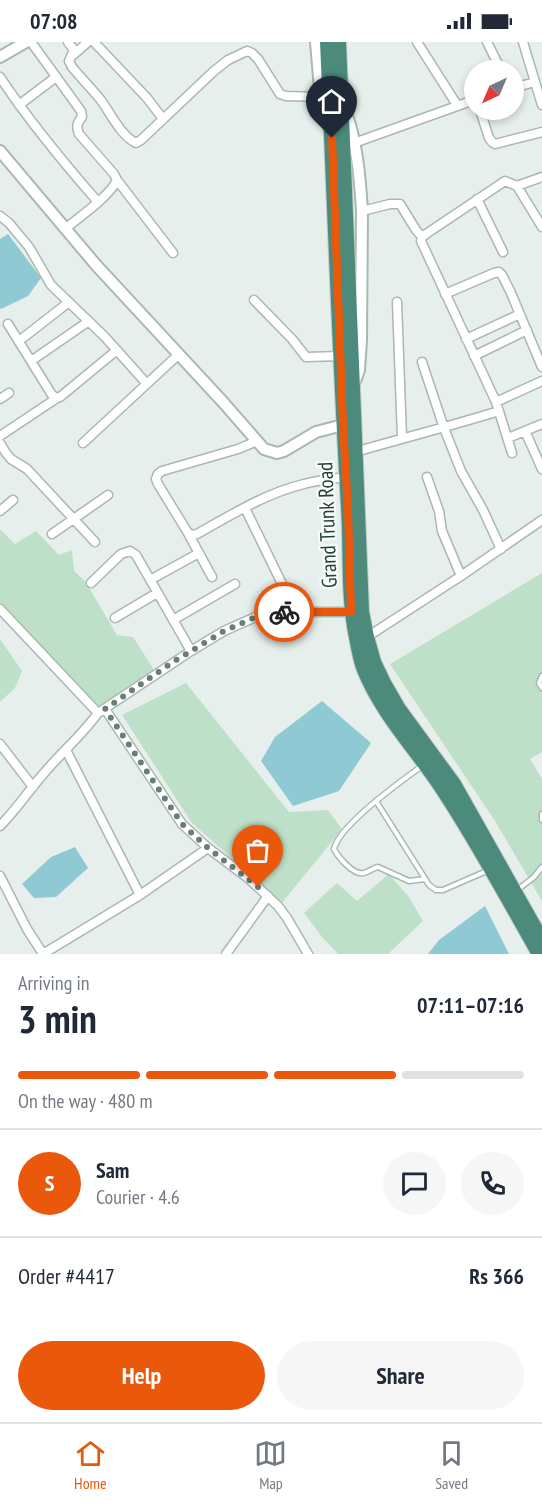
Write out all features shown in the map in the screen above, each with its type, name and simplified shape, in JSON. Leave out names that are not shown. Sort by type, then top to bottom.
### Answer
[{"type":"highway","name":"Grand Trunk Road","points":[[327,42],[346,477],[364,669],[386,711],[457,812],[539,954]]},
{"type":"highway","name":"Grand Trunk Road","points":[[339,42],[355,452],[357,612],[374,662],[384,683],[399,709],[454,784],[542,940]]},
{"type":"street","points":[[0,57],[26,42]]},
{"type":"street","points":[[31,42],[81,111],[82,117],[76,128],[79,134],[114,174],[173,253]]},
{"type":"street","points":[[68,42],[74,50],[73,55]]},
{"type":"street","points":[[88,42],[69,61],[102,102],[110,116],[133,141],[138,142],[214,71],[228,60],[247,51],[258,59],[280,94],[321,97]]},
{"type":"street","points":[[94,42],[147,98],[163,119]]},
{"type":"street","points":[[315,42],[324,116],[332,138]]},
{"type":"street","points":[[417,42],[457,105]]},
{"type":"street","points":[[487,42],[496,60]]},
{"type":"street","points":[[523,42],[542,105]]},
{"type":"street","points":[[0,77],[59,158],[98,202]]},
{"type":"street","points":[[19,105],[56,77]]},
{"type":"street","points":[[524,85],[535,82]]},
{"type":"street","points":[[342,102],[351,124],[362,211],[361,340],[359,370],[352,390]]},
{"type":"street","points":[[354,143],[464,103]]},
{"type":"street","points":[[483,120],[489,138],[495,144],[542,132]]},
{"type":"street","points":[[0,151],[96,265],[264,449],[277,453],[284,451],[316,432],[343,425]]},
{"type":"street","points":[[517,186],[542,177]]},
{"type":"street","points":[[65,229],[98,202],[117,180]]},
{"type":"street","points":[[422,237],[505,182],[517,186],[542,227]]},
{"type":"street","points":[[477,199],[503,252]]},
{"type":"street","points":[[362,211],[390,204],[400,204],[422,237],[421,241],[496,402],[512,453]]},
{"type":"street","points":[[0,216],[29,247],[51,285],[89,321],[147,384]]},
{"type":"street","points":[[445,294],[494,273],[502,275],[542,367]]},
{"type":"street","points":[[254,300],[306,357],[340,356]]},
{"type":"street","points":[[397,302],[402,438]]},
{"type":"street","points":[[19,341],[69,303]]},
{"type":"street","points":[[466,339],[520,314]]},
{"type":"street","points":[[31,361],[89,321]]},
{"type":"street","points":[[8,324],[52,395],[57,398]]},
{"type":"street","points":[[474,356],[527,330]]},
{"type":"street","points":[[0,436],[60,397],[117,350]]},
{"type":"street","points":[[83,443],[178,355]]},
{"type":"street","points":[[422,363],[461,471],[501,549]]},
{"type":"street","points":[[496,402],[542,381]]},
{"type":"street","points":[[0,399],[9,393]]},
{"type":"street","points":[[355,452],[499,411]]},
{"type":"street","points":[[508,438],[542,424]]},
{"type":"street","points":[[525,431],[542,469]]},
{"type":"street","points":[[212,577],[156,479],[162,471],[238,449],[257,441]]},
{"type":"street","points":[[0,443],[11,459],[27,469],[95,542]]},
{"type":"street","points":[[188,533],[197,534],[260,500],[304,484],[346,477]]},
{"type":"street","points":[[427,477],[439,511],[442,531],[461,576]]},
{"type":"street","points":[[52,534],[108,495]]},
{"type":"street","points":[[0,511],[13,500]]},
{"type":"street","points":[[245,508],[284,588],[283,593],[267,612]]},
{"type":"street","points":[[367,637],[542,520]]},
{"type":"street","points":[[91,583],[121,554],[130,550],[136,555],[191,651]]},
{"type":"street","points":[[150,580],[199,553]]},
{"type":"street","points":[[173,620],[235,584]]},
{"type":"street","points":[[115,618],[158,593]]},
{"type":"street","points":[[0,609],[101,711],[182,824],[268,896],[287,918],[308,954]]},
{"type":"street","points":[[0,826],[15,811],[45,772],[101,711],[224,631],[267,612],[357,612]]},
{"type":"street","points":[[0,744],[33,787]]},
{"type":"street","points":[[66,750],[140,895]]},
{"type":"street","points":[[0,876],[27,929],[43,954],[140,895],[208,848]]},
{"type":"street","points":[[226,954],[268,896]]},
{"type":"lane","points":[[542,676],[539,682],[542,688]]},
{"type":"lane","points":[[425,764],[357,818],[340,837],[334,849],[337,855],[356,873],[361,874],[378,867],[409,881],[425,879]]},
{"type":"lane","points":[[376,801],[429,885],[436,890],[443,890],[491,869]]},
{"type":"lane","points":[[542,813],[542,820]]},
{"type":"lane","points":[[515,891],[542,867]]},
{"type":"green space","points":[[0,529],[15,544],[36,531],[59,555],[72,550],[74,571],[85,581],[117,635],[133,637],[156,673],[98,713],[0,603]]},
{"type":"green space","points":[[542,573],[542,752],[530,759],[542,779],[542,901],[495,821],[390,664]]},
{"type":"green space","points":[[0,639],[22,671],[15,688],[0,702]]},
{"type":"green space","points":[[186,683],[289,812],[328,810],[342,829],[282,903],[192,823],[122,715]]},
{"type":"green space","points":[[389,874],[409,897],[423,921],[388,954],[338,954],[304,913],[337,883],[357,901]]},
{"type":"water","points":[[8,234],[41,278],[28,296],[1,309],[0,239]]},
{"type":"water","points":[[322,701],[371,743],[339,791],[293,806],[261,761],[275,737]]},
{"type":"water","points":[[75,847],[88,868],[56,897],[34,898],[22,884],[51,857]]},
{"type":"water","points":[[485,906],[509,954],[428,954],[439,940]]},
{"type":"way so far","points":[[258,887],[208,848],[182,824],[105,709],[173,662],[224,631],[267,612],[284,612]]},
{"type":"route","points":[[284,612],[351,612],[332,138]]}]
